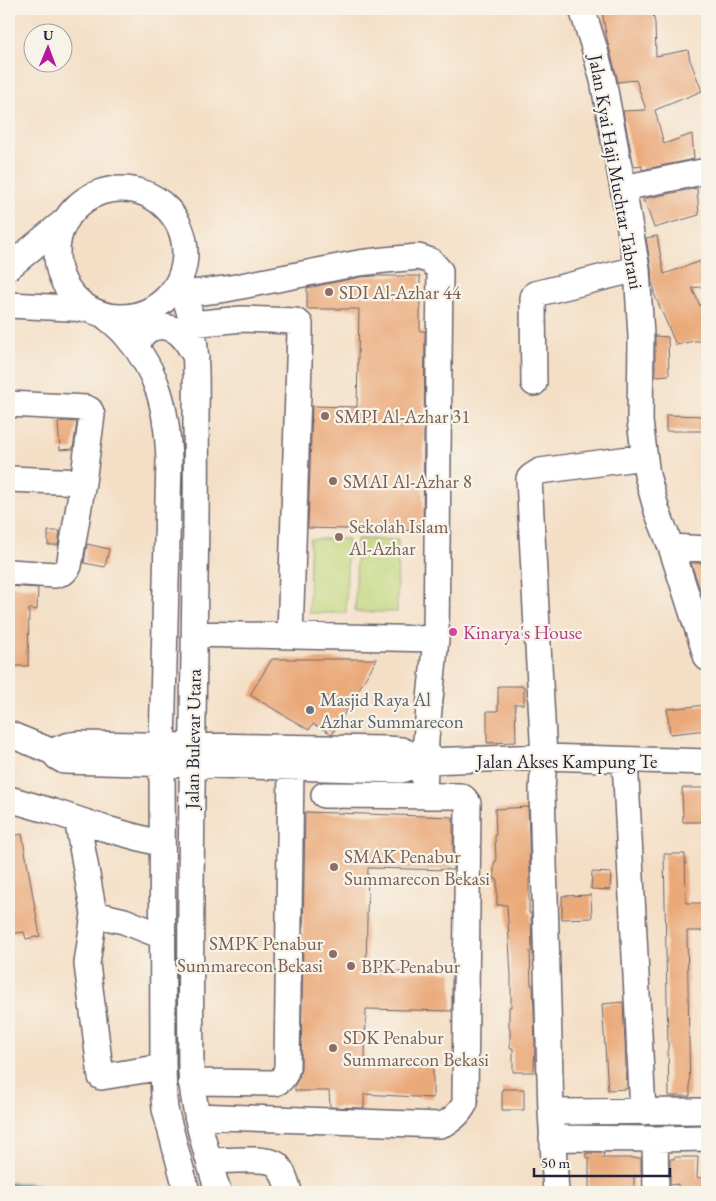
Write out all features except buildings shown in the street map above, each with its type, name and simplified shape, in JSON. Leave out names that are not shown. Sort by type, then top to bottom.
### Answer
[{"type":"street","name":"Jalan Kyai Haji Muchtar Tabrani","points":[[582,9],[603,80],[637,269],[641,336],[640,421],[647,475],[657,511],[671,547],[707,658]]},
{"type":"street","points":[[623,188],[707,171]]},
{"type":"street","points":[[9,267],[66,219],[86,199],[99,193],[127,189],[141,192],[154,198],[166,206],[175,217],[182,230],[185,244],[186,258],[181,289]]},
{"type":"street","points":[[66,219],[57,247],[57,261],[61,276],[77,300],[97,312]]},
{"type":"street","points":[[9,305],[97,312],[116,318],[147,313],[181,289],[226,289],[360,263],[385,260],[418,258],[428,259],[435,264],[440,273],[436,639],[426,739],[424,796]]},
{"type":"street","points":[[534,383],[532,303],[535,294],[637,269]]},
{"type":"street","name":"Jalan Bulevar Utara","points":[[181,289],[189,310],[196,357],[197,458],[190,979],[191,1082],[197,1116],[218,1192]]},
{"type":"street","name":"Jalan Bulevar Utara","points":[[97,312],[124,332],[137,349],[155,379],[167,422],[169,460],[162,755],[163,1068],[165,1109],[187,1192]]},
{"type":"street","points":[[192,324],[242,318],[296,321],[300,324],[290,636]]},
{"type":"street","points":[[137,349],[140,339],[145,332],[161,326],[171,328],[179,333],[188,342],[196,357]]},
{"type":"street","points":[[9,404],[86,408],[90,410],[92,415],[68,568],[62,573],[50,576],[9,572]]},
{"type":"street","points":[[556,1192],[551,1112],[542,791],[544,758],[530,480],[532,476],[540,471],[644,457]]},
{"type":"street","points":[[9,479],[83,482]]},
{"type":"street","points":[[671,547],[707,549]]},
{"type":"street","points":[[194,634],[436,639]]},
{"type":"street","points":[[9,734],[53,752],[60,760],[64,761],[162,755],[193,756]]},
{"type":"street","name":"Jalan Akses Kampung Te","points":[[193,756],[401,750],[426,761]]},
{"type":"street","name":"Jalan Akses Kampung Te","points":[[193,756],[291,767],[401,770],[426,761],[544,758],[707,762]]},
{"type":"street","points":[[625,760],[643,1112]]},
{"type":"street","points":[[191,1082],[275,1083],[281,1081],[287,1068],[291,767]]},
{"type":"street","points":[[197,1116],[440,1125],[452,1120],[465,1104],[468,804],[460,796],[324,795]]},
{"type":"street","points":[[9,799],[162,844]]},
{"type":"street","points":[[9,817],[54,812]]},
{"type":"street","points":[[79,830],[94,914],[87,964],[101,1077],[163,1068]]},
{"type":"street","points":[[94,914],[124,921],[162,936]]},
{"type":"street","points":[[551,1112],[707,1111]]},
{"type":"street","points":[[552,1138],[707,1138]]},
{"type":"street","points":[[655,1139],[656,1192]]},
{"type":"street","points":[[210,1161],[261,1161],[274,1163],[284,1177],[289,1192]]},
{"type":"green space","points":[[310,539],[348,539],[346,613],[309,613]]},
{"type":"green space","points":[[357,539],[398,540],[397,612],[355,612]]},
{"type":"water","points":[[9,1183],[32,1183],[74,1192],[9,1192]]},
{"type":"place","name":"SDI Al-Azhar 44","points":[[329,292]]},
{"type":"place","name":"SMPI Al-Azhar 31","points":[[325,416]]},
{"type":"place","name":"SMAI Al-Azhar 8","points":[[333,481]]},
{"type":"place","name":"Sekolah Islam Al-Azhar","points":[[339,537]]},
{"type":"place","name":"Kinarya's House","points":[[453,632]]},
{"type":"place","name":"Masjid Raya Al Azhar Summarecon","points":[[310,710]]},
{"type":"place","name":"SMAK Penabur Summarecon Bekasi","points":[[334,867]]},
{"type":"place","name":"SMPK Penabur Summarecon Bekasi","points":[[333,954]]},
{"type":"place","name":"BPK Penabur","points":[[351,966]]},
{"type":"place","name":"SDK Penabur Summarecon Bekasi","points":[[333,1048]]}]
